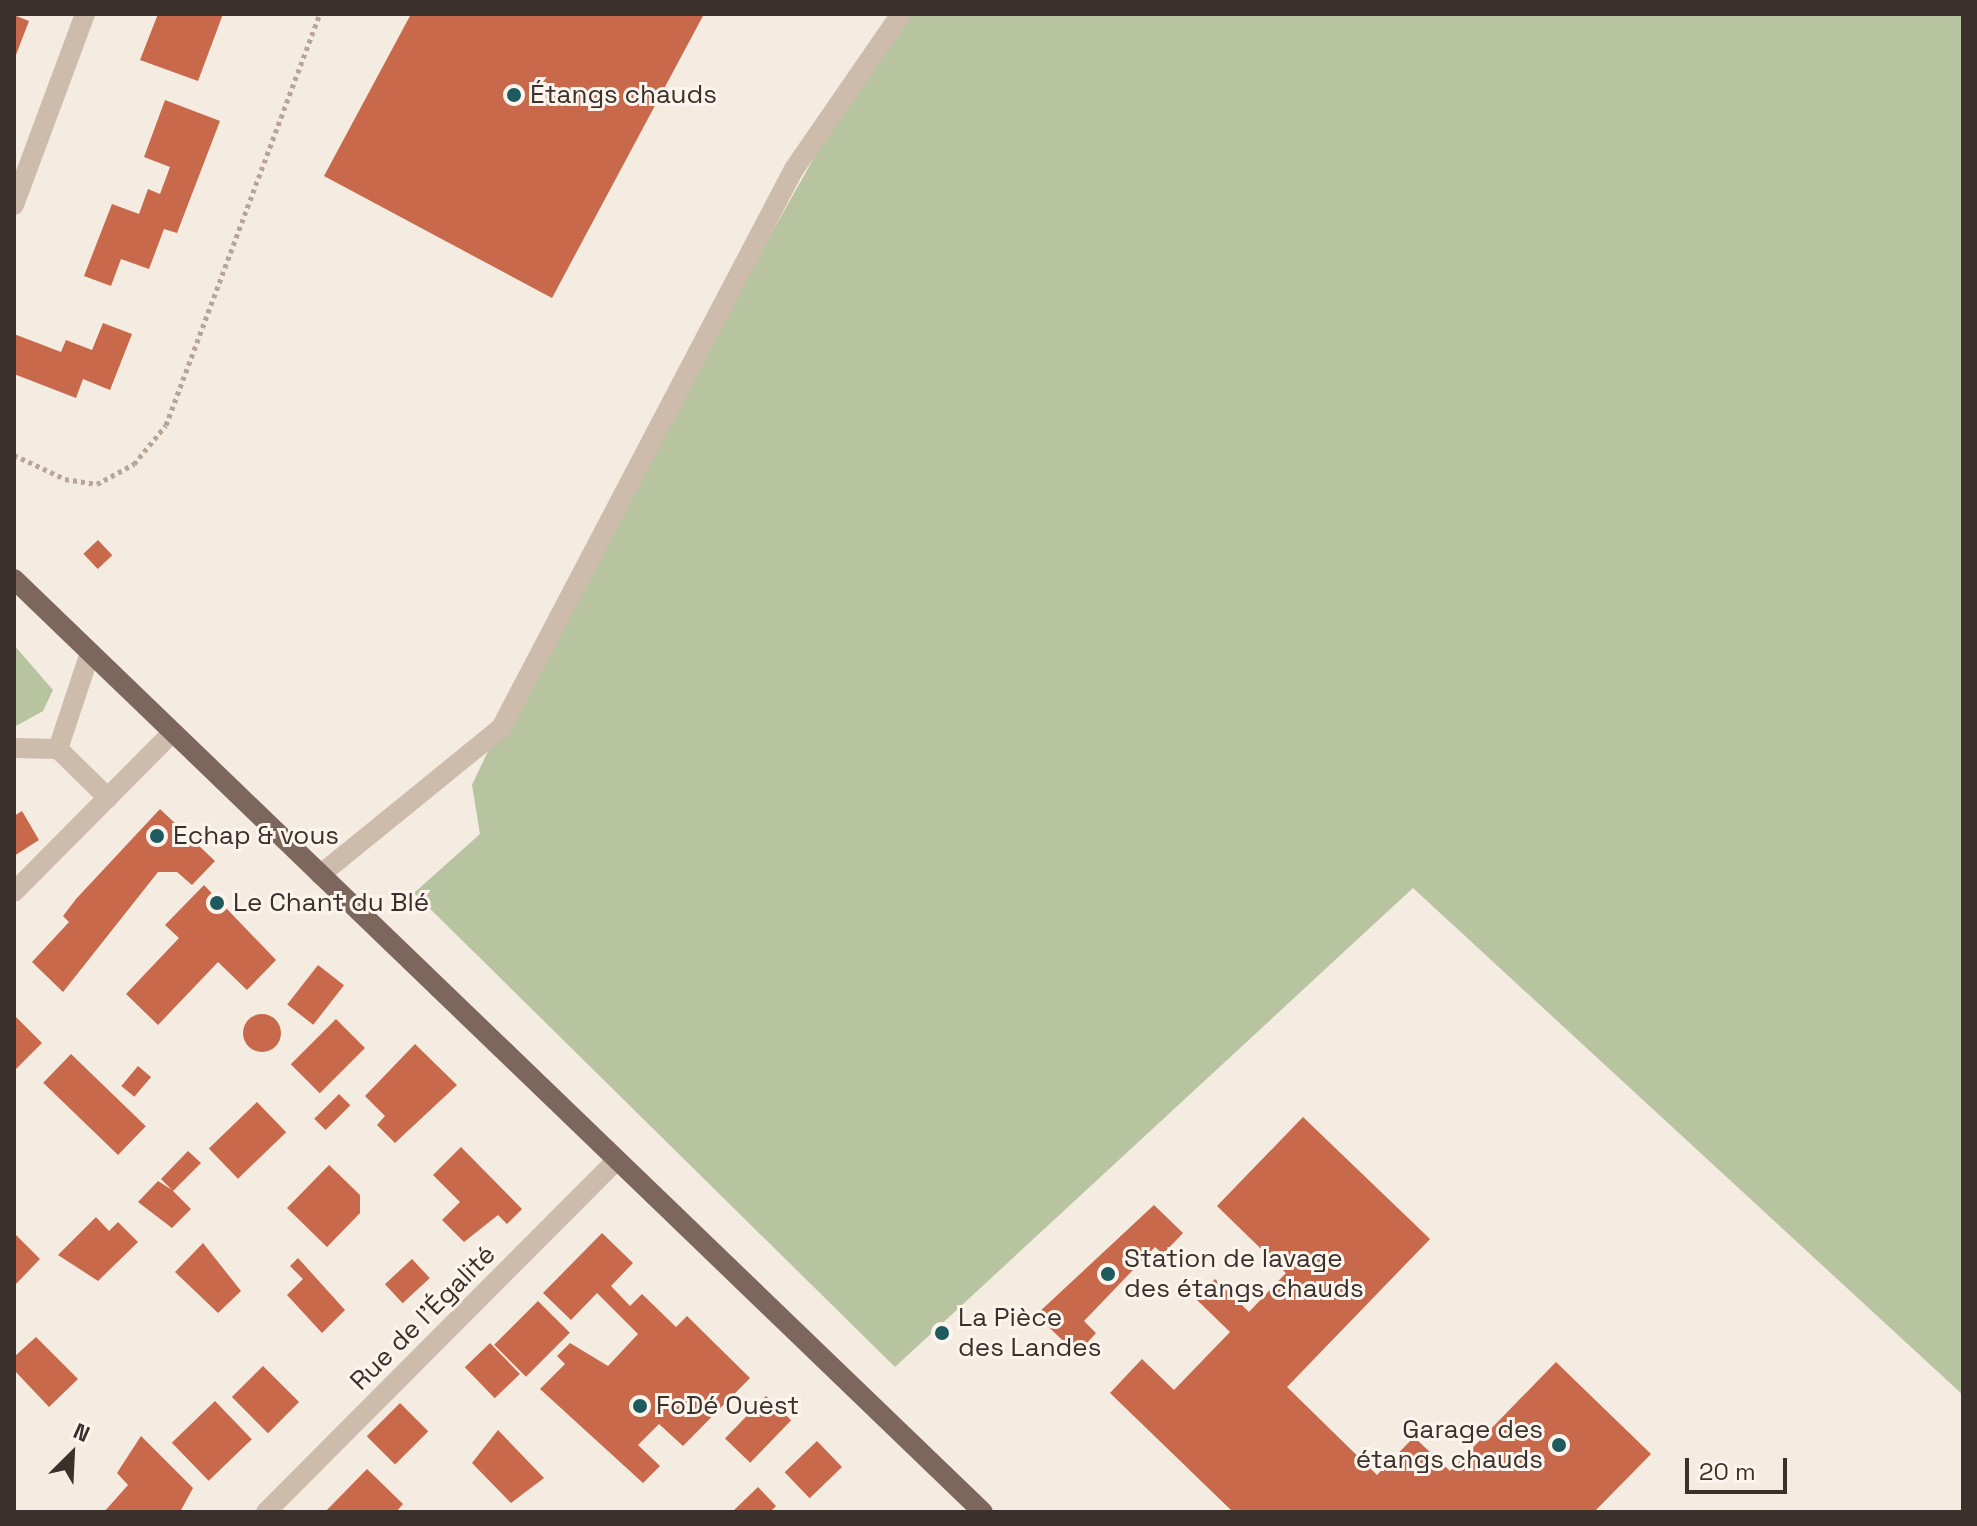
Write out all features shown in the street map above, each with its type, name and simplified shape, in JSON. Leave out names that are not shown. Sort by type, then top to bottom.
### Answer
[{"type":"main road","points":[[14,579],[983,1512]]},
{"type":"street","points":[[14,205],[85,14]]},
{"type":"street","points":[[320,875],[501,728],[794,169],[901,14]]},
{"type":"street","points":[[58,749],[90,653]]},
{"type":"street","points":[[14,892],[172,733]]},
{"type":"street","points":[[14,748],[58,749],[108,798]]},
{"type":"street","name":"Rue de l'Égalité","points":[[266,1512],[617,1160]]},
{"type":"path","points":[[14,455],[65,479],[97,484],[134,464],[166,425],[320,14]]},
{"type":"green space","points":[[895,14],[1963,14],[1963,1395],[1413,888],[895,1367],[414,893],[480,834],[472,785],[531,660]]},
{"type":"green space","points":[[14,645],[53,690],[43,711],[16,726]]},
{"type":"building","points":[[158,14],[223,14],[198,81],[140,60]]},
{"type":"building","name":"Étangs chauds","points":[[411,14],[704,14],[552,298],[324,176]]},
{"type":"building","points":[[14,15],[29,21],[14,60]]},
{"type":"building","points":[[165,100],[220,121],[177,233],[164,229],[149,269],[121,259],[111,286],[84,276],[112,204],[139,214],[148,189],[160,194],[170,167],[144,157]]},
{"type":"building","points":[[103,323],[132,334],[110,390],[83,379],[76,398],[14,374],[14,334],[61,352],[66,340],[92,350]]},
{"type":"building","points":[[98,540],[112,555],[98,569],[83,554]]},
{"type":"building","points":[[160,809],[215,861],[192,885],[177,872],[158,872],[63,992],[32,962],[69,922],[63,916],[76,899]]},
{"type":"building","points":[[22,811],[39,840],[14,856],[14,816]]},
{"type":"building","points":[[204,885],[276,960],[247,990],[218,962],[158,1025],[126,994],[179,938],[165,925]]},
{"type":"building","points":[[318,965],[344,985],[313,1025],[287,1004]]},
{"type":"building","points":[[262,1014],[275,1020],[281,1033],[275,1046],[262,1052],[249,1046],[243,1033],[249,1020]]},
{"type":"building","points":[[14,1015],[42,1043],[14,1071]]},
{"type":"building","points":[[336,1019],[365,1048],[320,1093],[291,1064]]},
{"type":"building","points":[[415,1044],[457,1085],[395,1143],[377,1125],[385,1116],[365,1096]]},
{"type":"building","points":[[71,1054],[146,1126],[118,1155],[43,1083]]},
{"type":"building","points":[[138,1066],[151,1077],[134,1097],[121,1086]]},
{"type":"building","points":[[339,1094],[350,1105],[326,1130],[314,1119]]},
{"type":"building","points":[[257,1102],[286,1132],[238,1179],[209,1149]]},
{"type":"building","points":[[1303,1117],[1430,1239],[1287,1387],[1377,1475],[1414,1437],[1450,1471],[1556,1362],[1651,1454],[1594,1512],[1233,1512],[1110,1393],[1142,1359],[1174,1390],[1230,1332],[1196,1299],[1215,1279],[1249,1312],[1286,1273],[1217,1206]]},
{"type":"building","points":[[461,1147],[522,1209],[507,1224],[498,1215],[464,1242],[442,1220],[460,1202],[433,1175]]},
{"type":"building","points":[[188,1151],[201,1163],[173,1191],[191,1209],[172,1228],[138,1202],[158,1181],[172,1190],[161,1179]]},
{"type":"building","points":[[329,1165],[360,1195],[360,1213],[327,1247],[287,1208]]},
{"type":"building","name":"Station de lavage des étangs chauds","points":[[1154,1205],[1183,1233],[1163,1254],[1155,1247],[1084,1321],[1096,1333],[1077,1354],[1036,1315]]},
{"type":"building","points":[[96,1217],[109,1231],[118,1222],[138,1242],[98,1281],[58,1255]]},
{"type":"building","points":[[14,1233],[40,1259],[14,1286]]},
{"type":"building","name":"FoDé Ouest","points":[[602,1233],[633,1263],[611,1286],[630,1306],[642,1294],[676,1327],[687,1316],[750,1378],[683,1446],[659,1424],[638,1445],[660,1466],[643,1483],[540,1389],[565,1364],[557,1356],[570,1343],[608,1366],[638,1334],[597,1293],[571,1320],[543,1293]]},
{"type":"building","points":[[203,1243],[241,1291],[218,1313],[175,1272]]},
{"type":"building","points":[[298,1258],[345,1310],[322,1333],[287,1295],[303,1279],[290,1266]]},
{"type":"building","points":[[412,1259],[430,1278],[403,1303],[385,1284]]},
{"type":"building","points":[[538,1301],[570,1333],[526,1377],[494,1345]]},
{"type":"building","name":"La Pièce des Landes","points":[[944,1323],[952,1331],[939,1344],[931,1336]]},
{"type":"building","points":[[36,1337],[78,1379],[49,1407],[14,1370],[14,1357]]},
{"type":"building","points":[[490,1343],[520,1374],[495,1398],[465,1367]]},
{"type":"building","points":[[263,1366],[299,1402],[268,1433],[232,1397]]},
{"type":"building","points":[[766,1396],[791,1420],[750,1463],[725,1438]]},
{"type":"building","points":[[215,1401],[252,1439],[209,1481],[172,1443]]},
{"type":"building","points":[[400,1403],[428,1431],[395,1465],[367,1436]]},
{"type":"building","points":[[498,1430],[544,1478],[511,1503],[472,1463]]},
{"type":"building","points":[[141,1436],[193,1488],[180,1512],[104,1512],[128,1485],[117,1473]]},
{"type":"building","points":[[817,1441],[842,1467],[810,1498],[785,1472]]},
{"type":"building","points":[[367,1469],[403,1504],[396,1512],[325,1512]]},
{"type":"building","points":[[758,1487],[776,1506],[770,1512],[732,1512]]},
{"type":"place","name":"Étangs chauds","points":[[514,95]]},
{"type":"place","name":"Echap & vous","points":[[157,836]]},
{"type":"place","name":"Le Chant du Blé","points":[[217,903]]},
{"type":"place","name":"Station de lavage des étangs chauds","points":[[1108,1274]]},
{"type":"place","name":"La Pièce des Landes","points":[[942,1333]]},
{"type":"place","name":"FoDé Ouest","points":[[640,1406]]},
{"type":"place","name":"Garage des étangs chauds","points":[[1559,1445]]}]
